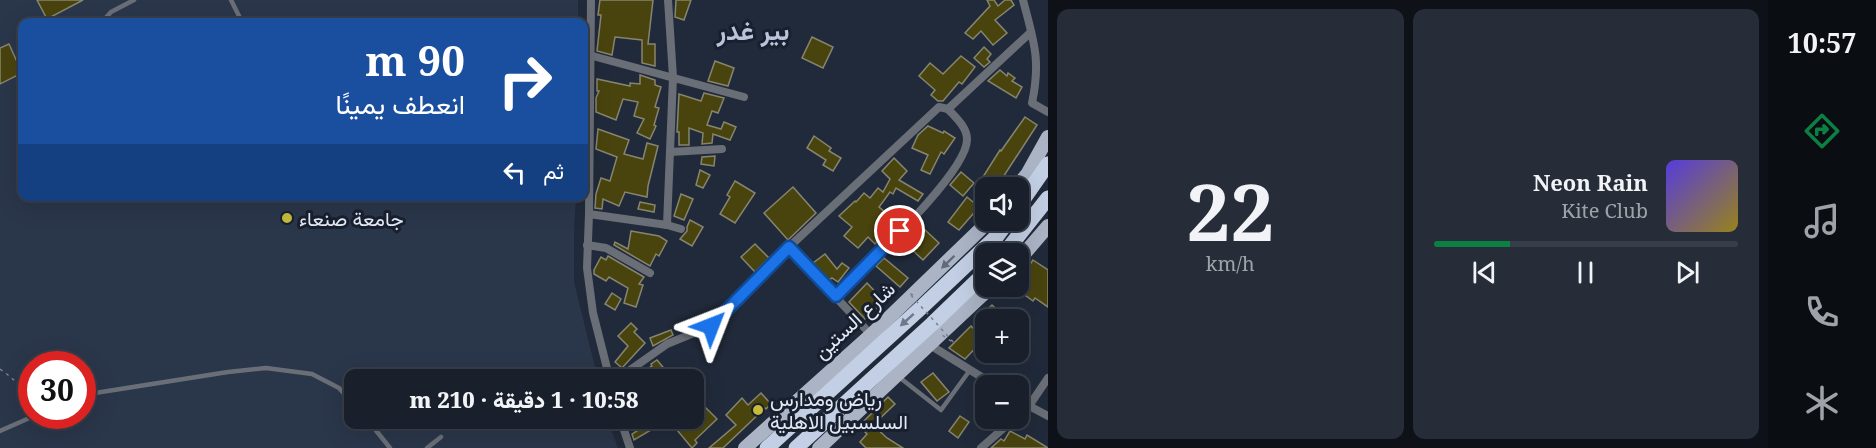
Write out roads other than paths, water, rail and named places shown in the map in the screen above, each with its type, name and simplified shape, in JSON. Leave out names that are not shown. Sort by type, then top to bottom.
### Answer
[{"type":"highway","points":[[1029,191],[1048,164]]},
{"type":"highway","points":[[1013,243],[1048,198]]},
{"type":"highway","name":"شارع الستين","points":[[767,448],[876,340],[1001,231]]},
{"type":"highway","points":[[796,448],[892,370],[932,324],[975,283]]},
{"type":"main road","points":[[1025,177],[1048,136]]},
{"type":"main road","points":[[1029,248],[1048,226]]},
{"type":"main road","name":"شارع الستين","points":[[745,448],[876,340],[913,295],[979,231]]},
{"type":"main road","points":[[819,448],[892,370],[930,345],[981,297]]},
{"type":"street","points":[[591,0],[587,268],[593,313],[607,369]]},
{"type":"street","points":[[667,225],[673,77],[668,0]]},
{"type":"street","points":[[1023,0],[1036,48],[1037,77],[1032,104],[1048,112]]},
{"type":"street","points":[[948,109],[1031,32]]},
{"type":"street","points":[[589,55],[744,97]]},
{"type":"street","points":[[632,369],[667,344],[711,326],[789,247],[939,107],[948,109],[966,130],[968,140],[958,163],[932,199],[836,296]]},
{"type":"street","points":[[670,152],[722,149]]},
{"type":"street","points":[[589,214],[681,229]]},
{"type":"street","points":[[587,245],[606,248],[650,273]]},
{"type":"street","points":[[789,247],[876,340]]},
{"type":"street","points":[[930,345],[978,375]]},
{"type":"street","points":[[1048,378],[1029,406],[1048,416]]},
{"type":"street","points":[[624,429],[630,448]]},
{"type":"street","points":[[981,448],[1003,429]]},
{"type":"lane","points":[[106,18],[111,12],[134,0]]},
{"type":"lane","points":[[231,0],[240,18]]},
{"type":"lane","points":[[96,393],[266,368],[312,374],[339,388],[344,394]]},
{"type":"lane","points":[[892,370],[941,410],[970,370]]},
{"type":"lane","points":[[0,431],[18,423]]},
{"type":"lane","points":[[375,429],[390,448]]},
{"type":"lane","points":[[427,448],[441,437]]},
{"type":"place","name":"جامعة صنعاء","points":[[287,218]]},
{"type":"place","name":"رياض ومدارس السلسبيل الاهلية","points":[[758,410]]},
{"type":"district","name":"بير غدر","points":[[753,30]]}]
